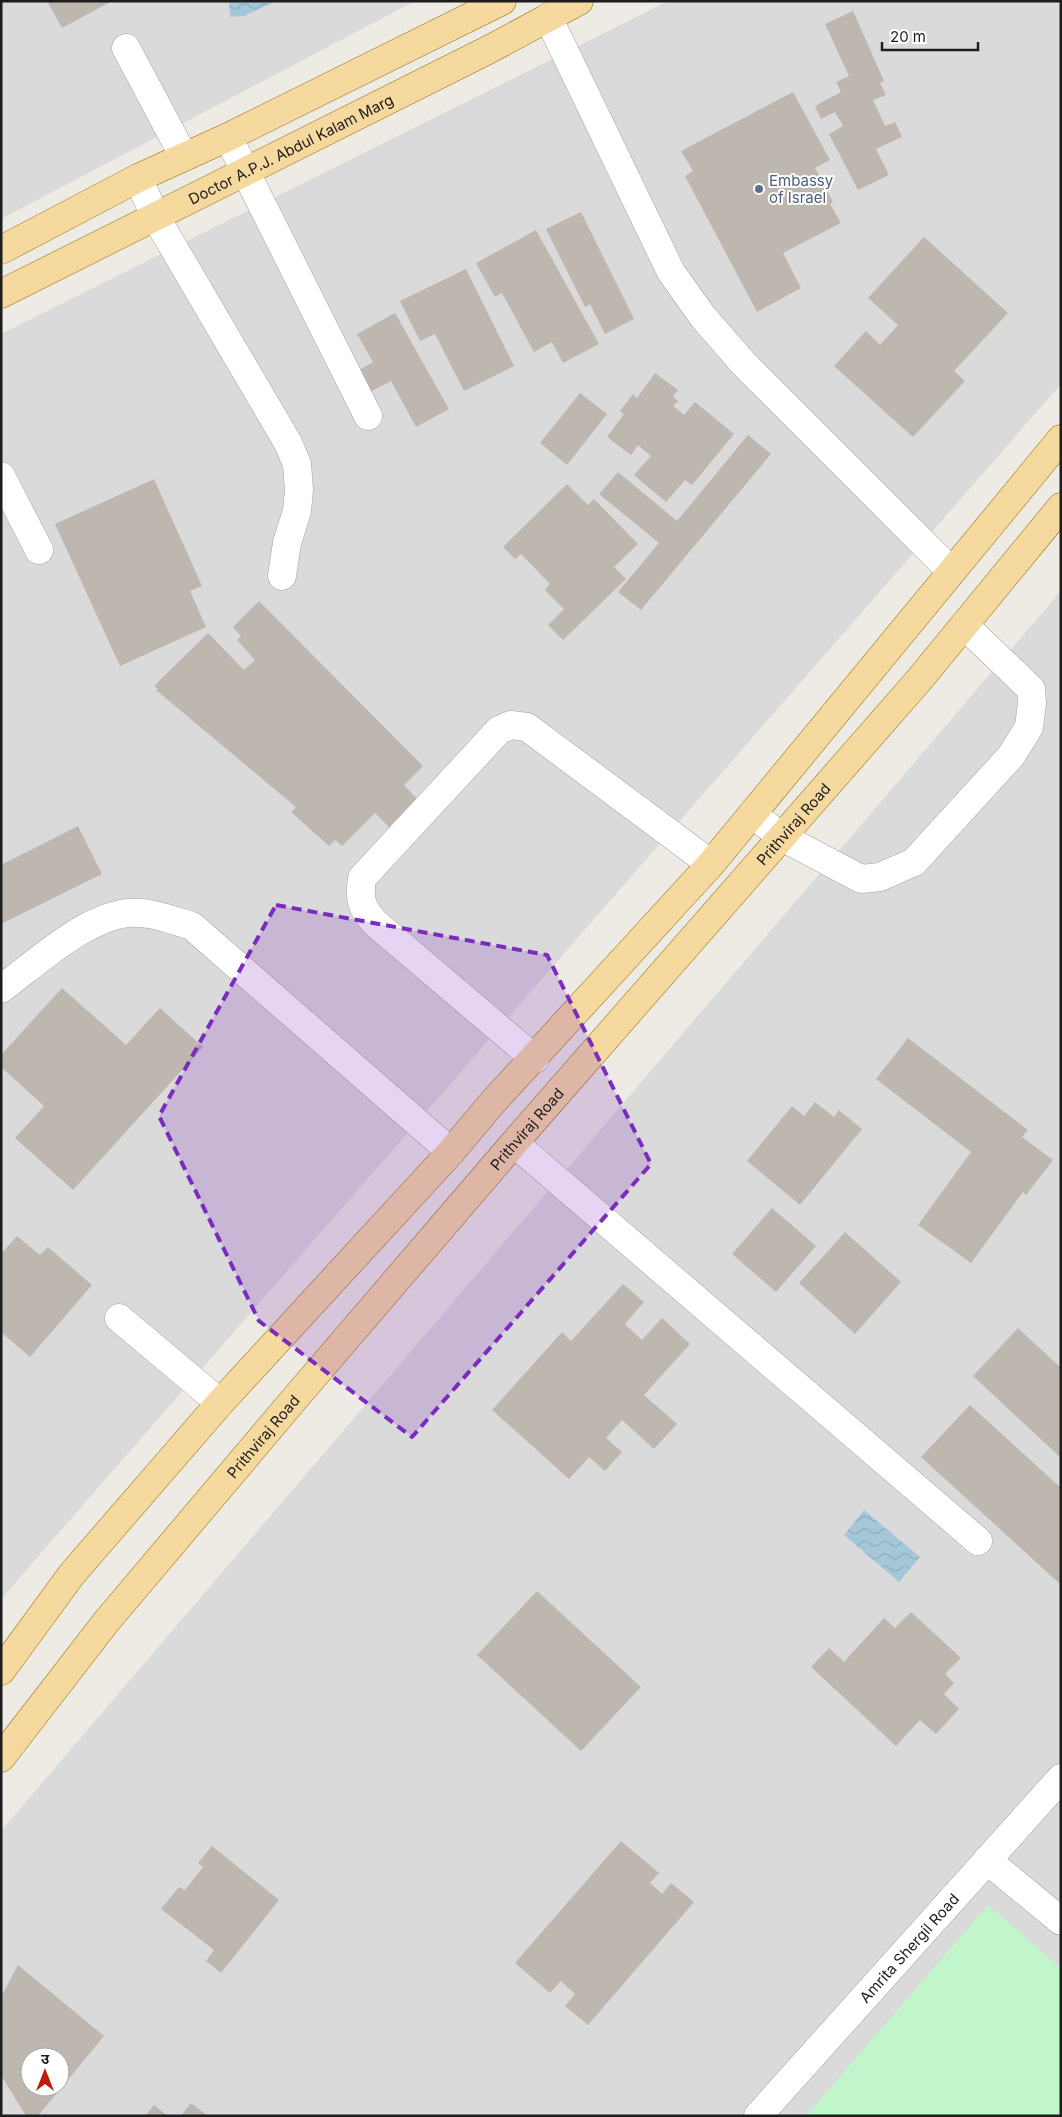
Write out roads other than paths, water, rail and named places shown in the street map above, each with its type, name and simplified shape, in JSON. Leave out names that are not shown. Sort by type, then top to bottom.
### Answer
[{"type":"main road","name":"Doctor A.P.J. Abdul Kalam Marg","points":[[1,294],[490,49],[548,16],[579,1]]},
{"type":"main road","points":[[1,250],[138,178],[228,137],[488,4]]},
{"type":"main road","points":[[1,1672],[72,1574],[220,1403],[451,1152],[493,1102],[711,864],[1061,439]]},
{"type":"main road","name":"Prithviraj Road","points":[[1,1758],[106,1622],[290,1403],[514,1143],[782,837],[964,625],[1061,508]]},
{"type":"street","points":[[548,16],[671,272],[703,317],[744,364],[951,571]]},
{"type":"street","points":[[126,48],[184,157]]},
{"type":"street","points":[[228,137],[368,416]]},
{"type":"street","points":[[138,178],[155,216],[288,443],[297,464],[299,490],[297,511],[287,543],[282,576]]},
{"type":"street","points":[[1,476],[39,550]]},
{"type":"street","points":[[752,814],[782,837],[861,879],[880,877],[914,862],[1010,756],[1030,727],[1031,689],[964,625]]},
{"type":"street","points":[[535,1058],[375,923],[364,910],[360,894],[362,878],[499,730],[511,725],[527,727],[711,864]]},
{"type":"street","points":[[1,989],[74,935],[98,921],[128,913],[153,914],[192,926],[451,1152]]},
{"type":"street","points":[[514,1143],[978,1542]]},
{"type":"street","points":[[119,1318],[220,1403]]},
{"type":"street","name":"Amrita Shergil Road","points":[[758,2116],[1061,1778]]},
{"type":"street","points":[[987,1860],[1061,1921]]},
{"type":"water","points":[[229,1],[276,1],[244,16],[230,17]]},
{"type":"water","points":[[864,1510],[920,1557],[899,1582],[844,1535]]},
{"type":"place","name":"Embassy of Israel","points":[[759,189]]}]
